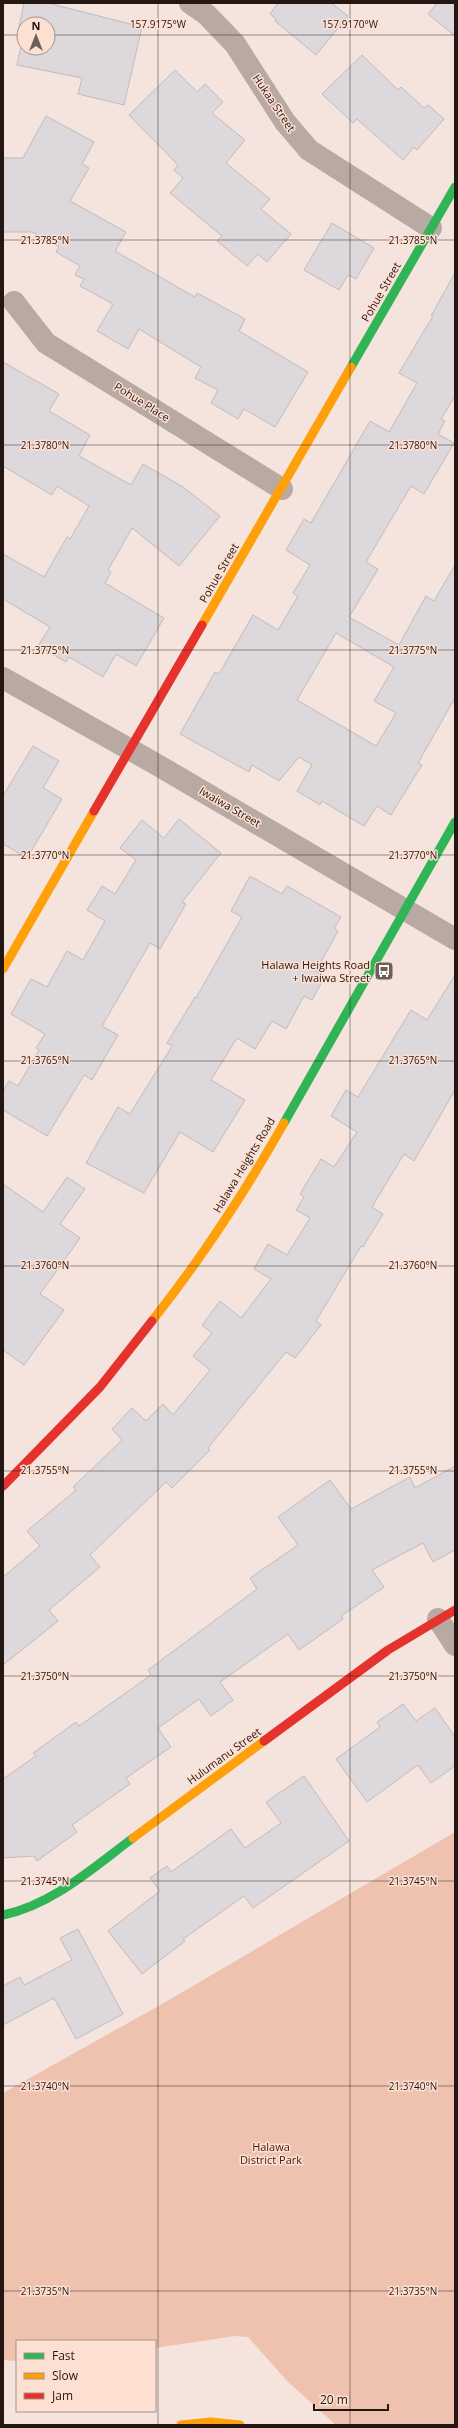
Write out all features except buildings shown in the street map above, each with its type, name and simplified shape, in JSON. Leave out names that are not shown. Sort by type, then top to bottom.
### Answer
[{"type":"street","name":"Hukaa Street","points":[[190,3],[206,14],[235,44],[285,122],[310,150],[431,228]]},
{"type":"street","name":"Pohue Street","points":[[3,970],[455,187]]},
{"type":"street","name":"Pohue Place","points":[[14,302],[46,343],[282,489]]},
{"type":"street","name":"Iwaiwa Street","points":[[3,678],[455,939]]},
{"type":"street","name":"Halawa Heights Road","points":[[3,1486],[100,1387],[186,1278],[258,1169],[455,822]]},
{"type":"street","points":[[447,1614],[455,1645]]},
{"type":"street","name":"Hulumanu Street","points":[[3,1915],[17,1912],[68,1886],[388,1650],[447,1614]]},
{"type":"street","points":[[181,2425],[202,2422],[231,2422],[240,2425]]},
{"type":"green space","name":"Halawa District Park","points":[[455,1832],[455,2425],[336,2425],[288,2382],[248,2337],[235,2336],[156,2348],[156,2340],[16,2340],[16,2361],[3,2360],[3,2093],[169,2000]]},
{"type":"traffic: fast","points":[[351,367],[455,187]]},
{"type":"traffic: fast","points":[[284,1123],[455,822]]},
{"type":"traffic: fast","points":[[3,1915],[38,1903],[72,1884],[133,1838]]},
{"type":"traffic: slow","points":[[202,625],[351,367]]},
{"type":"traffic: slow","points":[[3,969],[94,811]]},
{"type":"traffic: slow","points":[[152,1321],[188,1274],[222,1225],[284,1123]]},
{"type":"traffic: slow","points":[[133,1838],[264,1741]]},
{"type":"traffic: slow","points":[[181,2425],[211,2422],[240,2425]]},
{"type":"traffic: jam","points":[[94,811],[202,625]]},
{"type":"traffic: jam","points":[[3,1486],[100,1387],[152,1321]]},
{"type":"traffic: jam","points":[[264,1741],[388,1650],[455,1610]]},
{"type":"place","name":"Halawa Heights Road + Iwaiwa Street","points":[[384,971]]}]
